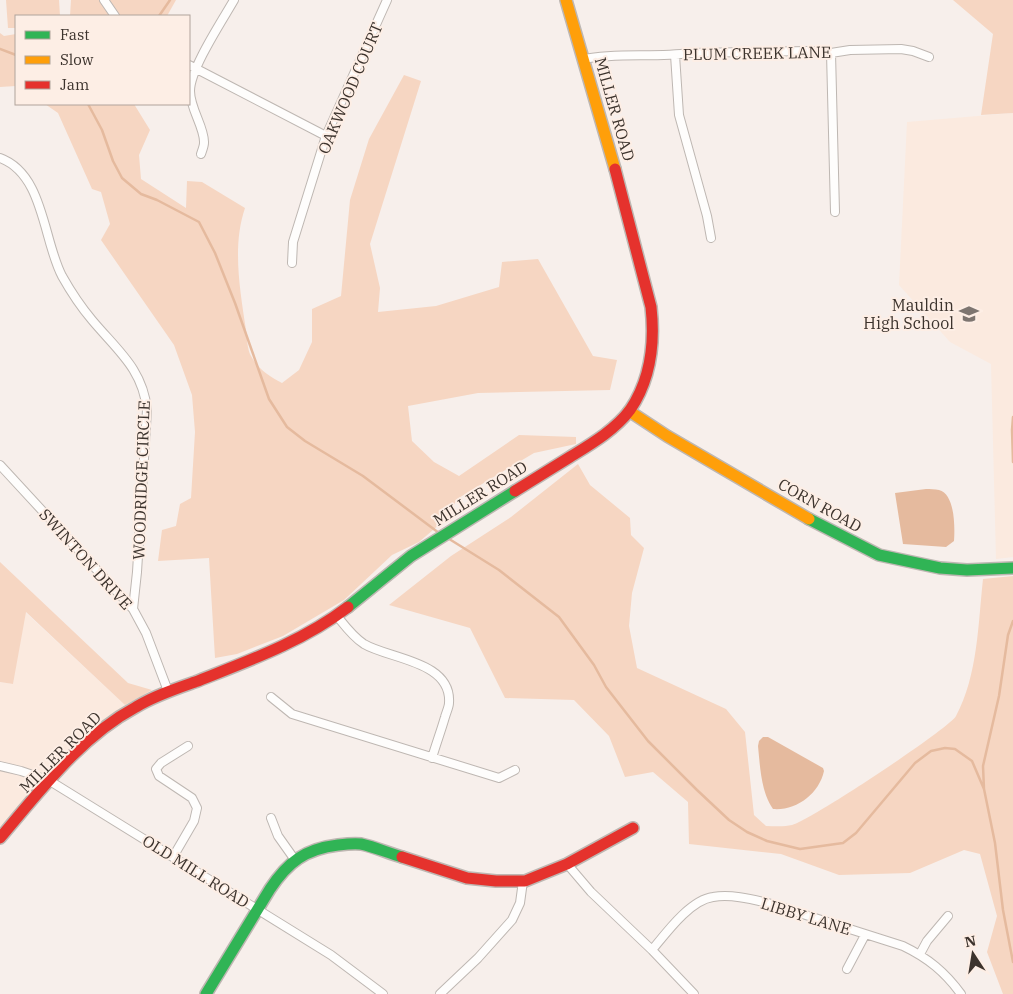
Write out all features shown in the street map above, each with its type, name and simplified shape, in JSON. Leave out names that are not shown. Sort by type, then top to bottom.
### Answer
[{"type":"street","points":[[104,0],[114,15]]},
{"type":"street","points":[[201,154],[204,137],[192,109],[190,93],[192,66],[234,0]]},
{"type":"street","name":"OAKWOOD COURT","points":[[292,263],[293,242],[326,136],[387,0]]},
{"type":"street","name":"MILLER ROAD","points":[[0,838],[89,741],[111,723],[142,703],[168,691],[252,660],[314,631],[337,616],[381,578],[444,535],[603,436],[629,411],[639,394],[648,370],[653,335],[651,307],[614,165],[566,0]]},
{"type":"street","name":"PLUM CREEK LANE","points":[[584,59],[603,55],[801,51],[831,53],[850,50],[901,49],[913,51],[929,58]]},
{"type":"street","points":[[831,53],[835,212]]},
{"type":"street","points":[[675,55],[679,115],[707,216],[711,238]]},
{"type":"street","points":[[192,66],[326,136]]},
{"type":"street","name":"WOODRIDGE CIRCLE","points":[[0,158],[12,164],[28,181],[35,194],[49,242],[71,292],[131,366],[144,390],[147,410],[133,609]]},
{"type":"street","name":"CORN ROAD","points":[[629,411],[667,436],[825,528],[879,555],[940,568],[967,570],[1013,568]]},
{"type":"street","name":"SWINTON DRIVE","points":[[0,465],[133,609],[146,633],[168,691]]},
{"type":"street","points":[[337,616],[362,643],[420,664],[431,669],[439,676],[444,684],[449,703],[432,758]]},
{"type":"street","points":[[271,697],[292,714],[432,758],[499,778],[515,770]]},
{"type":"street","points":[[173,857],[194,820],[197,808],[192,798],[159,776],[156,769],[160,763],[188,746]]},
{"type":"street","name":"OLD MILL ROAD","points":[[0,766],[21,771],[50,782],[331,955],[384,994]]},
{"type":"street","points":[[271,818],[278,836],[295,860]]},
{"type":"street","points":[[206,994],[266,896],[295,860],[327,847],[346,843],[360,844],[467,878],[523,881],[568,865],[612,838],[633,828]]},
{"type":"street","points":[[568,865],[591,892],[652,950],[694,994]]},
{"type":"street","points":[[440,994],[478,958],[512,920],[520,903],[523,881]]},
{"type":"street","name":"LIBBY LANE","points":[[652,950],[698,902],[713,897],[749,899],[768,903],[865,935],[890,941],[920,954],[944,972],[961,994]]},
{"type":"street","points":[[920,954],[927,941],[948,916]]},
{"type":"street","points":[[847,969],[865,935]]},
{"type":"shaded area","points":[[6,0],[59,0],[60,15],[15,15],[15,28],[8,28]]},
{"type":"shaded area","points":[[71,0],[176,0],[168,15],[70,15]]},
{"type":"shaded area","points":[[953,0],[1013,0],[1013,113],[981,115],[993,34]]},
{"type":"shaded area","points":[[0,33],[4,36],[15,34],[15,86],[0,87]]},
{"type":"shaded area","points":[[404,75],[421,81],[370,244],[380,288],[378,312],[436,306],[499,287],[502,262],[538,259],[593,356],[617,360],[610,390],[478,393],[408,406],[412,441],[434,462],[459,476],[519,435],[576,437],[576,444],[534,453],[457,499],[447,518],[419,542],[392,555],[344,600],[283,636],[237,654],[215,658],[209,558],[158,561],[162,530],[176,526],[180,504],[191,498],[195,432],[192,395],[174,345],[101,240],[110,224],[101,192],[92,189],[58,113],[46,105],[135,105],[150,130],[139,155],[141,179],[186,208],[187,181],[202,182],[245,208],[239,237],[238,268],[248,347],[257,365],[268,375],[282,383],[299,370],[312,342],[312,309],[341,296],[350,200],[369,139]]},
{"type":"shaded area","name":"Mauldin High School","points":[[1013,113],[1013,557],[996,559],[991,364],[950,342],[899,285],[907,122]]},
{"type":"shaded area","points":[[578,464],[590,485],[630,518],[631,535],[644,548],[632,593],[629,626],[637,668],[726,709],[745,732],[754,815],[766,826],[792,825],[824,808],[906,755],[956,716],[969,684],[973,666],[983,579],[1013,576],[1013,994],[1003,994],[987,952],[997,916],[980,854],[964,850],[910,873],[839,875],[781,854],[689,844],[688,802],[653,772],[625,777],[609,736],[574,700],[505,698],[470,628],[389,605],[451,556],[511,517]]},
{"type":"shaded area","points":[[926,489],[944,493],[951,504],[954,520],[954,541],[946,547],[903,544],[895,493]]},
{"type":"shaded area","points":[[0,562],[128,683],[152,690],[125,705],[26,612],[13,684],[0,682]]},
{"type":"shaded area","points":[[25,612],[125,705],[0,842],[0,682],[13,684]]},
{"type":"shaded area","points":[[763,737],[768,737],[823,768],[824,771],[817,787],[812,794],[798,804],[782,809],[773,809],[769,802],[762,779],[758,746],[759,741]]},
{"type":"waterway","points":[[160,15],[170,0]]},
{"type":"waterway","points":[[0,49],[15,55]]},
{"type":"waterway","points":[[89,105],[102,130],[113,161],[122,178],[141,194],[157,200],[199,222],[215,253],[235,303],[269,399],[287,427],[305,441],[363,476],[439,533]]},
{"type":"waterway","points":[[1013,417],[1013,462]]},
{"type":"waterway","points":[[446,537],[499,570],[559,617],[594,665],[606,687],[648,741],[729,820],[747,832],[767,841],[800,849],[843,843],[856,833],[915,763],[931,751],[945,748],[955,749],[972,761],[984,789]]},
{"type":"waterway","points":[[1013,621],[1008,635],[999,696],[983,766],[984,789],[995,843],[1003,910],[1013,962]]},
{"type":"traffic: fast","points":[[348,607],[411,556],[515,491]]},
{"type":"traffic: fast","points":[[809,519],[879,555],[940,568],[967,570],[1013,568]]},
{"type":"traffic: fast","points":[[206,994],[270,889],[284,871],[298,858],[326,847],[353,844],[366,845],[402,857]]},
{"type":"traffic: slow","points":[[566,0],[615,169]]},
{"type":"traffic: slow","points":[[629,411],[667,436],[809,519]]},
{"type":"traffic: jam","points":[[515,491],[610,430],[630,410],[643,386],[652,347],[651,307],[615,169]]},
{"type":"traffic: jam","points":[[0,838],[62,766],[79,749],[116,719],[157,696],[293,641],[348,607]]},
{"type":"traffic: jam","points":[[402,857],[467,878],[525,881],[567,864],[633,828]]},
{"type":"place","name":"Mauldin High School","points":[[969,314]]}]
